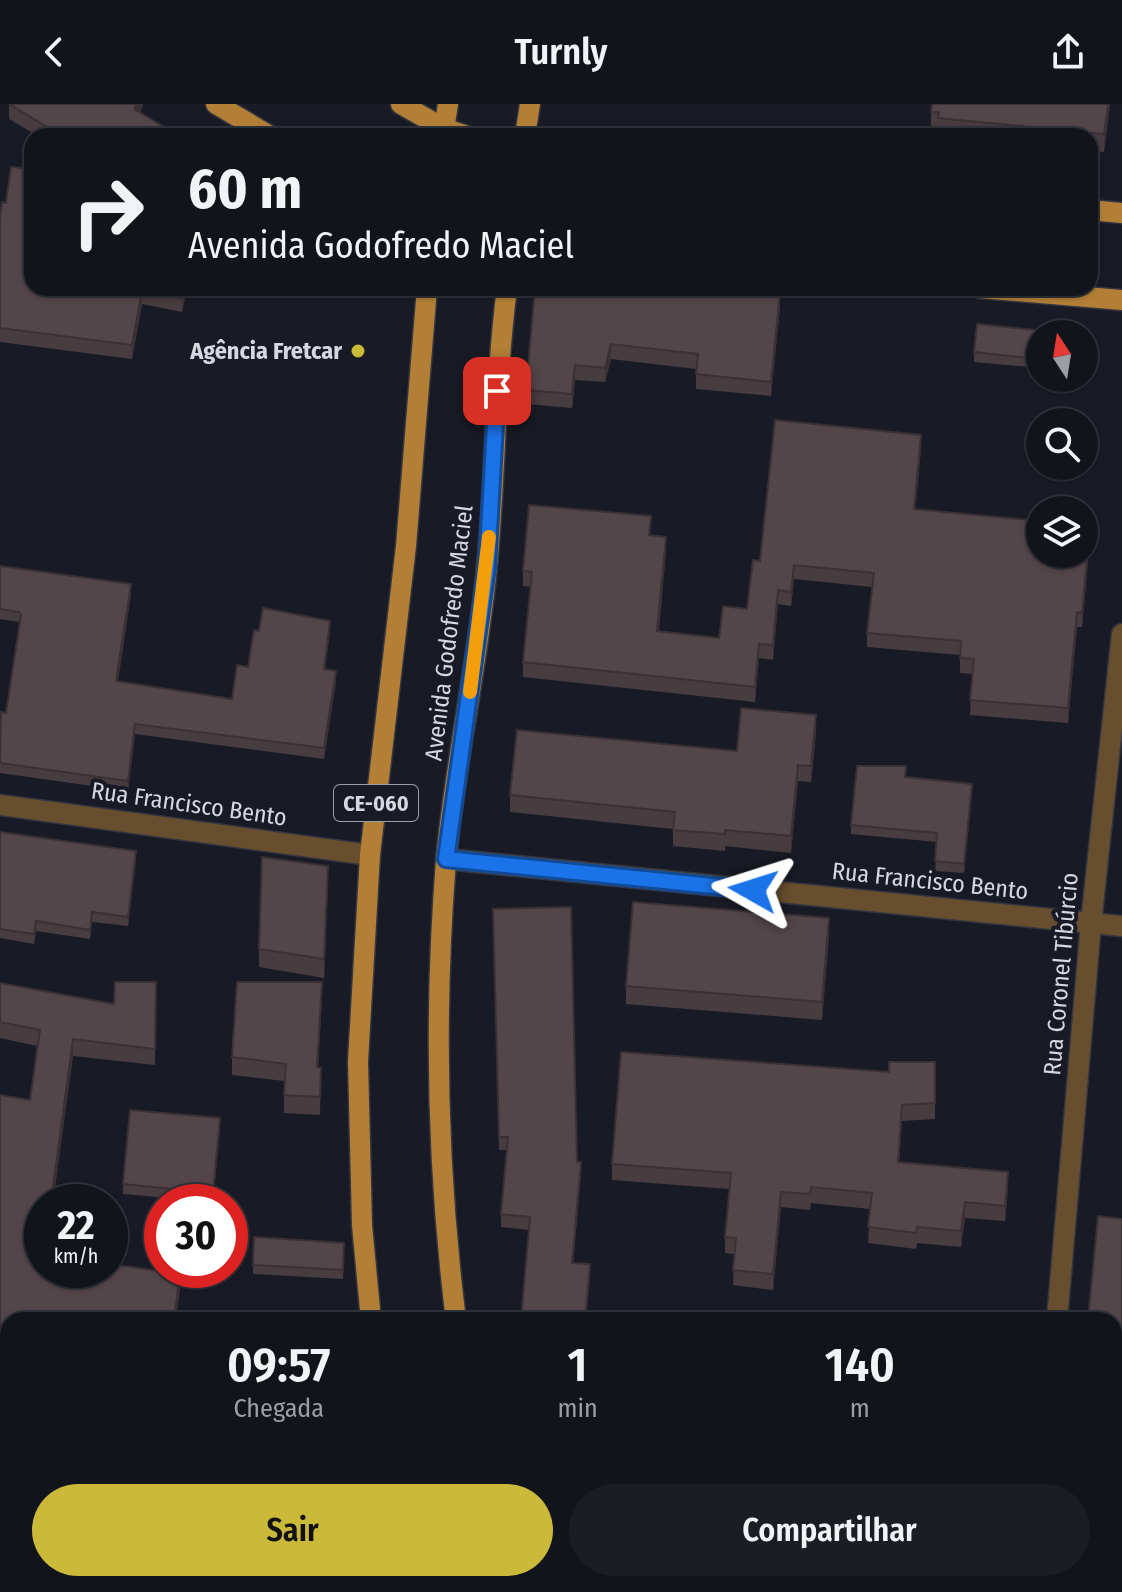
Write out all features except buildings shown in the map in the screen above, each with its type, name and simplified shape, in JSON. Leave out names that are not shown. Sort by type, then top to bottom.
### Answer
[{"type":"main road","points":[[216,104],[256,128]]},
{"type":"main road","points":[[401,104],[437,128]]},
{"type":"main road","points":[[444,128],[448,104]]},
{"type":"main road","points":[[526,128],[530,104]]},
{"type":"main road","points":[[1098,211],[1122,213]]},
{"type":"main road","name":"CE-060","points":[[370,1312],[362,1225],[358,1061],[370,855],[406,546],[426,296]]},
{"type":"main road","name":"Avenida Godofredo Maciel","points":[[455,1312],[446,1239],[441,1105],[446,859],[487,567],[497,391],[506,296]]},
{"type":"main road","points":[[1075,296],[1122,300]]},
{"type":"street","name":"Rua Coronel Tibúrcio","points":[[1058,1312],[1091,923],[1122,634]]},
{"type":"street","name":"Rua Francisco Bento","points":[[0,805],[370,855]]},
{"type":"street","name":"Rua Francisco Bento","points":[[446,859],[1122,926]]},
{"type":"slow traffic","points":[[470,692],[489,537]]},
{"type":"place","name":"Agência Fretcar","points":[[358,351]]},
{"type":"route","points":[[497,391],[487,567],[446,859],[753,890]]}]
